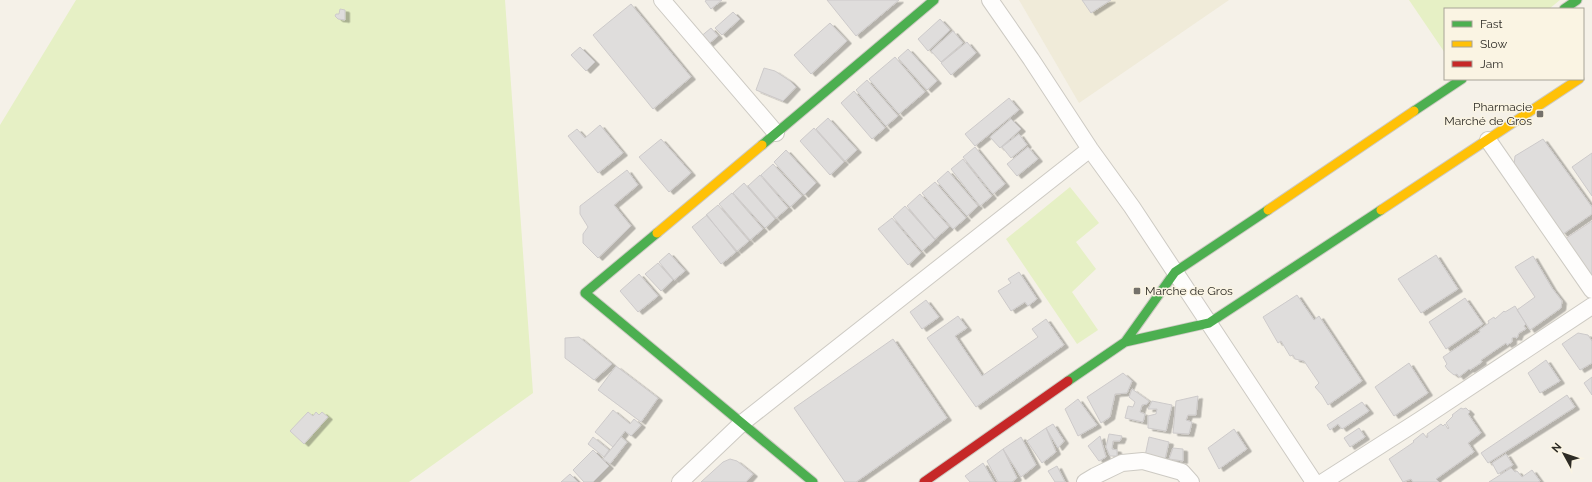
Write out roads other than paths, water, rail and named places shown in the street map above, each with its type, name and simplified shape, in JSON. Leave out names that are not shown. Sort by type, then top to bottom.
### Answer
[{"type":"street","points":[[662,0],[776,134]]},
{"type":"street","points":[[813,482],[585,293],[934,0]]},
{"type":"street","points":[[990,0],[1090,149],[1176,272],[1208,323],[1314,482]]},
{"type":"street","points":[[1566,8],[1578,0]]},
{"type":"street","points":[[924,482],[1125,342],[1176,272],[1461,80]]},
{"type":"street","points":[[1125,342],[1208,323],[1488,140],[1577,80]]},
{"type":"street","points":[[1488,140],[1592,290]]},
{"type":"street","points":[[680,482],[742,423],[1090,149]]},
{"type":"street","points":[[1323,482],[1420,420],[1592,306]]},
{"type":"street","points":[[1085,482],[1122,463],[1143,461],[1182,472],[1191,482]]},
{"type":"place","name":"Pharmacie Marché de Gros","points":[[1540,114]]},
{"type":"place","name":"Marche de Gros","points":[[1137,291]]}]
